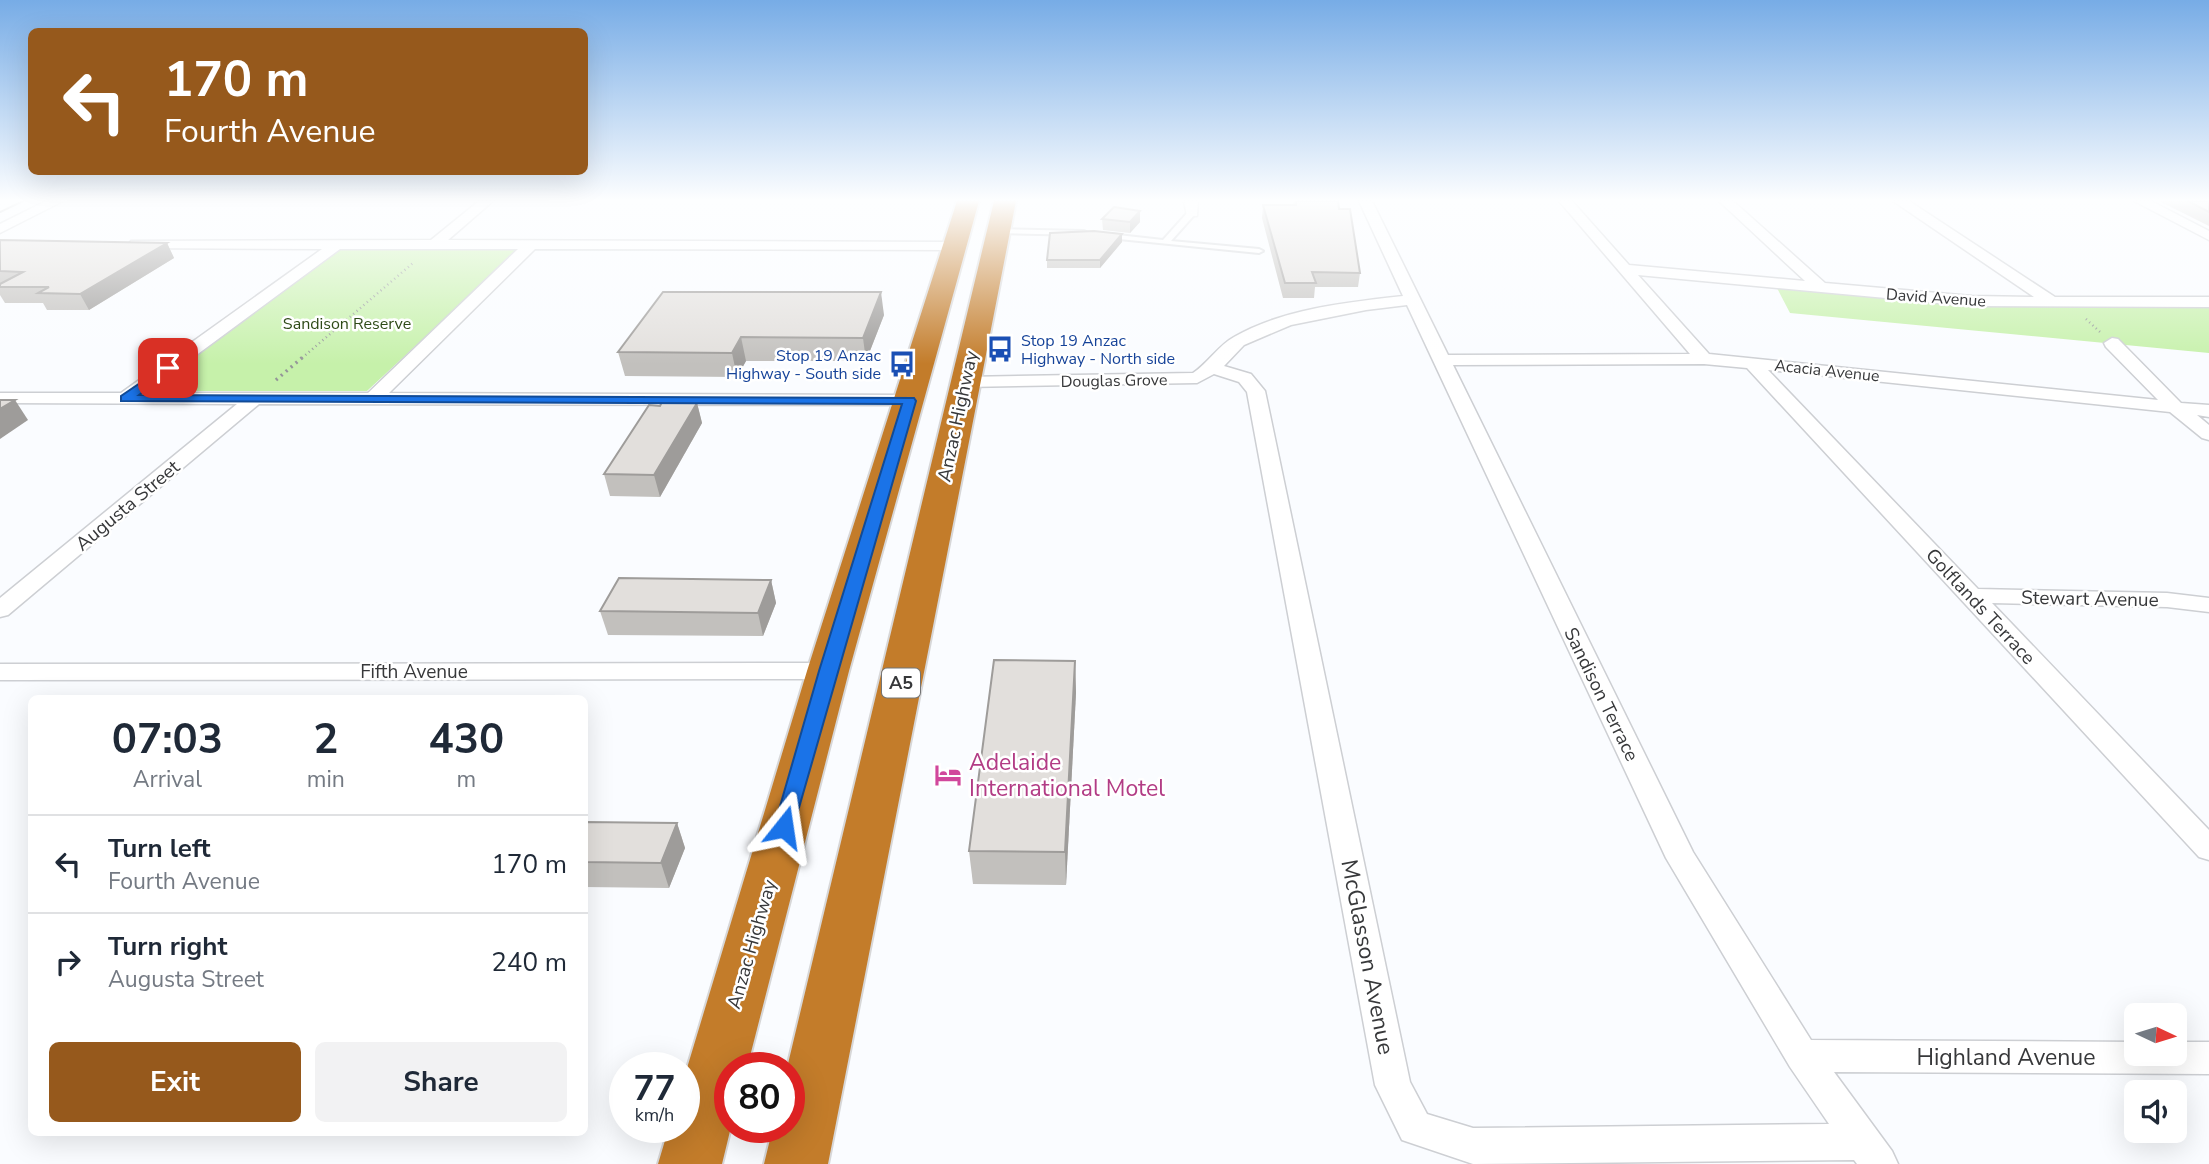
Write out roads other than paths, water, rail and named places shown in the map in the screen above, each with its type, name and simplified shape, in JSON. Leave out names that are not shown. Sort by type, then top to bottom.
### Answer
[{"type":"highway","name":"Anzac Highway","points":[[690,1164],[828,671],[952,255]]},
{"type":"highway","name":"Anzac Highway","points":[[796,1164],[992,255]]},
{"type":"highway","points":[[876,510],[919,498],[943,477]]},
{"type":"highway","points":[[876,510],[894,517],[929,518],[935,522]]},
{"type":"street","points":[[126,398],[322,255]]},
{"type":"street","points":[[373,399],[520,255]]},
{"type":"street","name":"Sandison Terrace","points":[[1390,255],[1681,858],[1802,1056],[1871,1153]]},
{"type":"street","points":[[1611,255],[1704,359]]},
{"type":"street","points":[[1786,255],[1822,288]]},
{"type":"street","points":[[1982,255],[2051,301]]},
{"type":"street","name":"David Avenue","points":[[1623,269],[1972,301],[2209,302]]},
{"type":"street","name":"Douglas Grove","points":[[965,382],[1197,378],[1212,368],[1238,341],[1287,321],[1366,305],[1411,300]]},
{"type":"street","points":[[2112,343],[2175,407],[2209,435]]},
{"type":"street","name":"Acacia Avenue","points":[[1443,360],[1704,359],[2209,411]]},
{"type":"street","name":"Golflands Terrace","points":[[1752,363],[2209,849]]},
{"type":"street","name":"McGlasson Avenue","points":[[1212,368],[1245,378],[1256,391],[1393,1085],[1415,1128],[1473,1146],[1871,1153]]},
{"type":"street","points":[[0,398],[910,401]]},
{"type":"street","name":"Augusta Street","points":[[0,610],[254,399]]},
{"type":"street","name":"Stewart Avenue","points":[[1971,596],[2166,600],[2209,605]]},
{"type":"street","name":"Fifth Avenue","points":[[0,672],[828,671]]},
{"type":"street","name":"Highland Avenue","points":[[1802,1056],[2209,1058]]},
{"type":"place","name":"Stop 19 Anzac Highway - North side","points":[[1000,349]]},
{"type":"place","name":"Stop 19 Anzac Highway - South side","points":[[902,364]]},
{"type":"place","name":"Adelaide International Motel","points":[[948,775]]},
{"type":"park label","name":"Sandison Reserve","points":[[347,323]]}]
